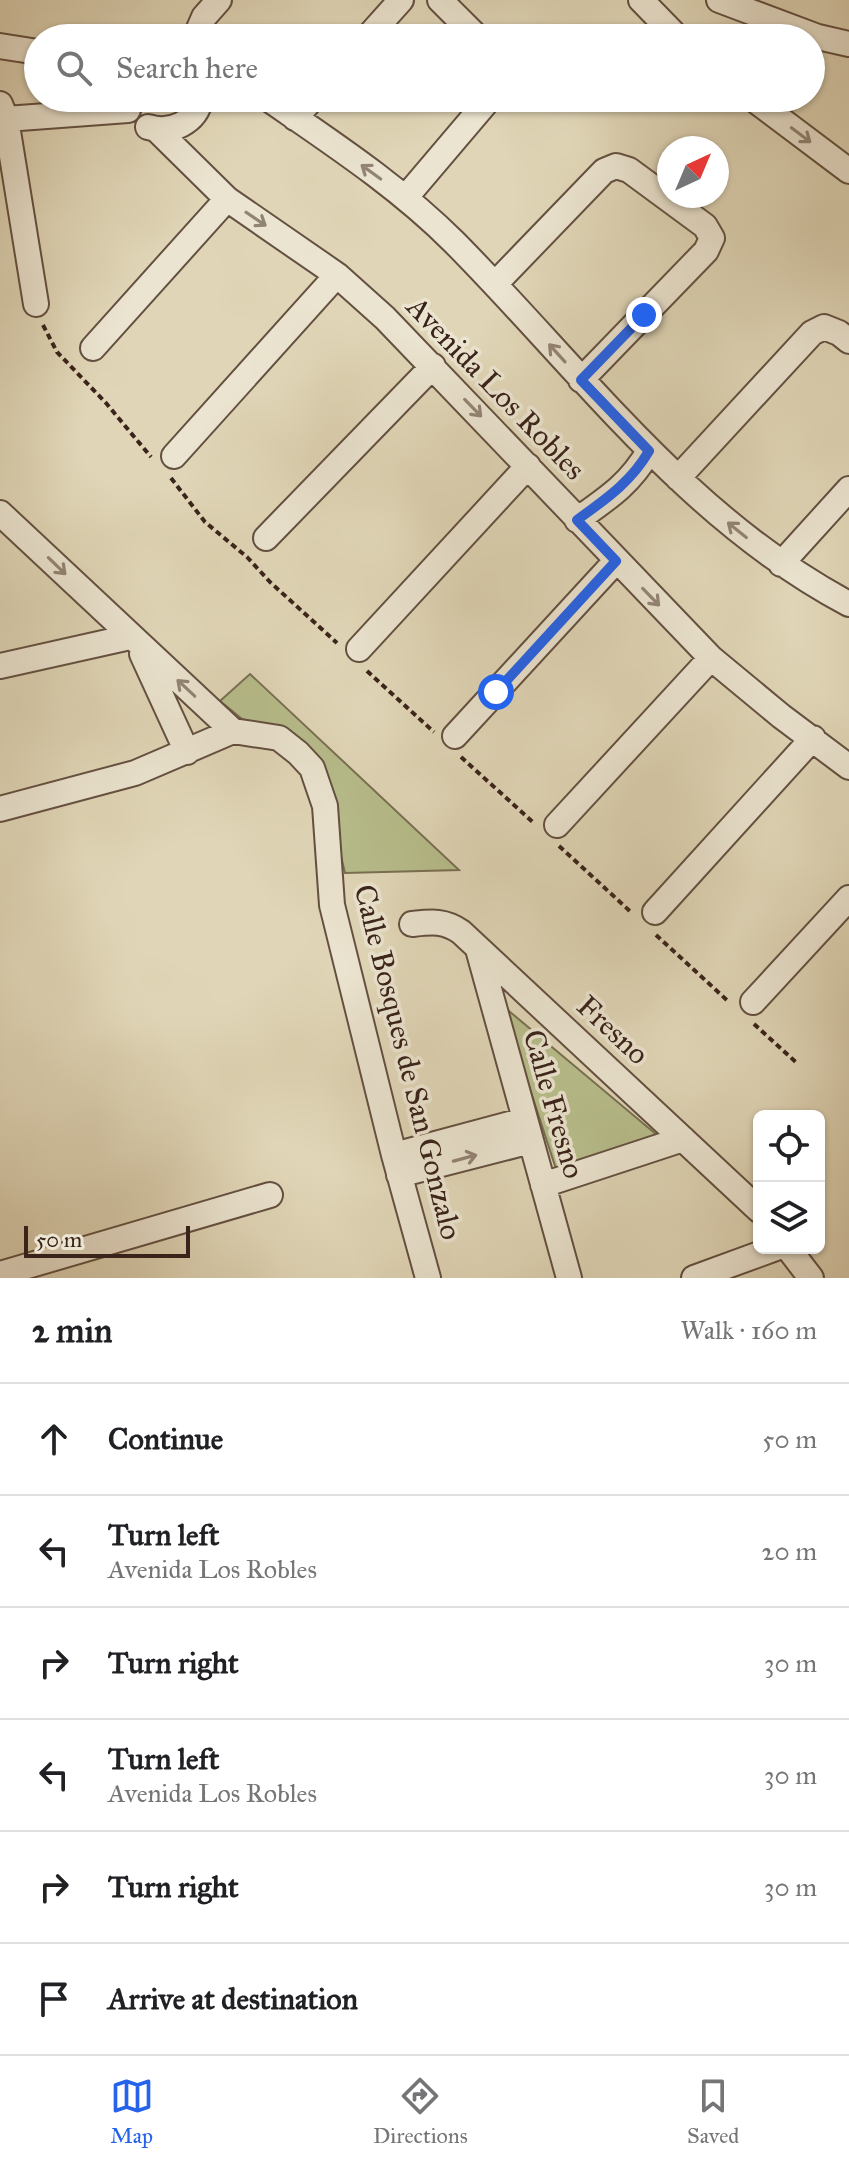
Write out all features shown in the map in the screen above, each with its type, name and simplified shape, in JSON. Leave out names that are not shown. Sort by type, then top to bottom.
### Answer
[{"type":"street","points":[[380,24],[401,0]]},
{"type":"street","points":[[440,0],[464,24]]},
{"type":"street","points":[[641,0],[664,24]]},
{"type":"street","points":[[719,0],[783,24]]},
{"type":"street","points":[[825,39],[849,44]]},
{"type":"street","points":[[0,46],[24,50]]},
{"type":"street","points":[[24,110],[3,111],[36,304]]},
{"type":"street","name":"Avenida Los Robles","points":[[132,112],[140,123],[157,130],[227,199],[337,275],[433,366],[711,658],[849,767]]},
{"type":"street","points":[[157,130],[183,124],[195,112]]},
{"type":"street","points":[[287,112],[406,197],[495,284],[649,451],[733,527],[781,564],[849,604]]},
{"type":"street","points":[[295,118],[300,112]]},
{"type":"street","points":[[406,197],[478,112]]},
{"type":"street","points":[[771,112],[849,171]]},
{"type":"street","points":[[495,284],[604,171],[616,166],[629,170],[705,226],[712,238],[706,251],[581,380]]},
{"type":"street","points":[[93,348],[227,199]]},
{"type":"street","points":[[165,463],[337,275]]},
{"type":"street","points":[[678,478],[812,333],[824,327],[849,341]]},
{"type":"street","points":[[266,538],[433,366]]},
{"type":"street","points":[[577,520],[622,488],[638,471],[649,451]]},
{"type":"street","points":[[354,654],[528,466]]},
{"type":"street","points":[[781,564],[849,489]]},
{"type":"street","points":[[0,513],[233,731],[135,773],[0,809]]},
{"type":"street","points":[[449,740],[616,561]]},
{"type":"street","points":[[0,666],[134,640]]},
{"type":"street","points":[[134,640],[187,752]]},
{"type":"street","points":[[549,831],[711,658]]},
{"type":"street","name":"Calle Bosques de San Gonzalo","points":[[233,731],[279,738],[312,768],[325,806],[332,905],[428,1278]]},
{"type":"street","points":[[645,917],[813,738]]},
{"type":"street","points":[[748,1011],[849,898]]},
{"type":"street","name":"Fresno","points":[[412,924],[444,923],[461,932],[753,1204]]},
{"type":"street","name":"Calle Fresno","points":[[477,947],[569,1278]]},
{"type":"street","points":[[397,1165],[528,1130]]},
{"type":"street","points":[[543,1185],[683,1139]]},
{"type":"street","points":[[5,1273],[270,1195]]},
{"type":"street","points":[[694,1278],[760,1254]]},
{"type":"street","points":[[793,1254],[811,1278]]},
{"type":"street","points":[[5,1273],[37,1272],[54,1278]]},
{"type":"path","points":[[36,304],[45,331],[57,352],[165,463],[205,522],[748,1011],[798,1064]]},
{"type":"green space","points":[[250,674],[459,870],[345,873],[323,779],[286,733],[242,719],[220,701]]},
{"type":"green space","points":[[503,1006],[657,1135],[556,1169]]},
{"type":"route","points":[[496,692],[616,561],[577,520],[622,488],[638,471],[649,451],[581,380],[644,315]]}]
